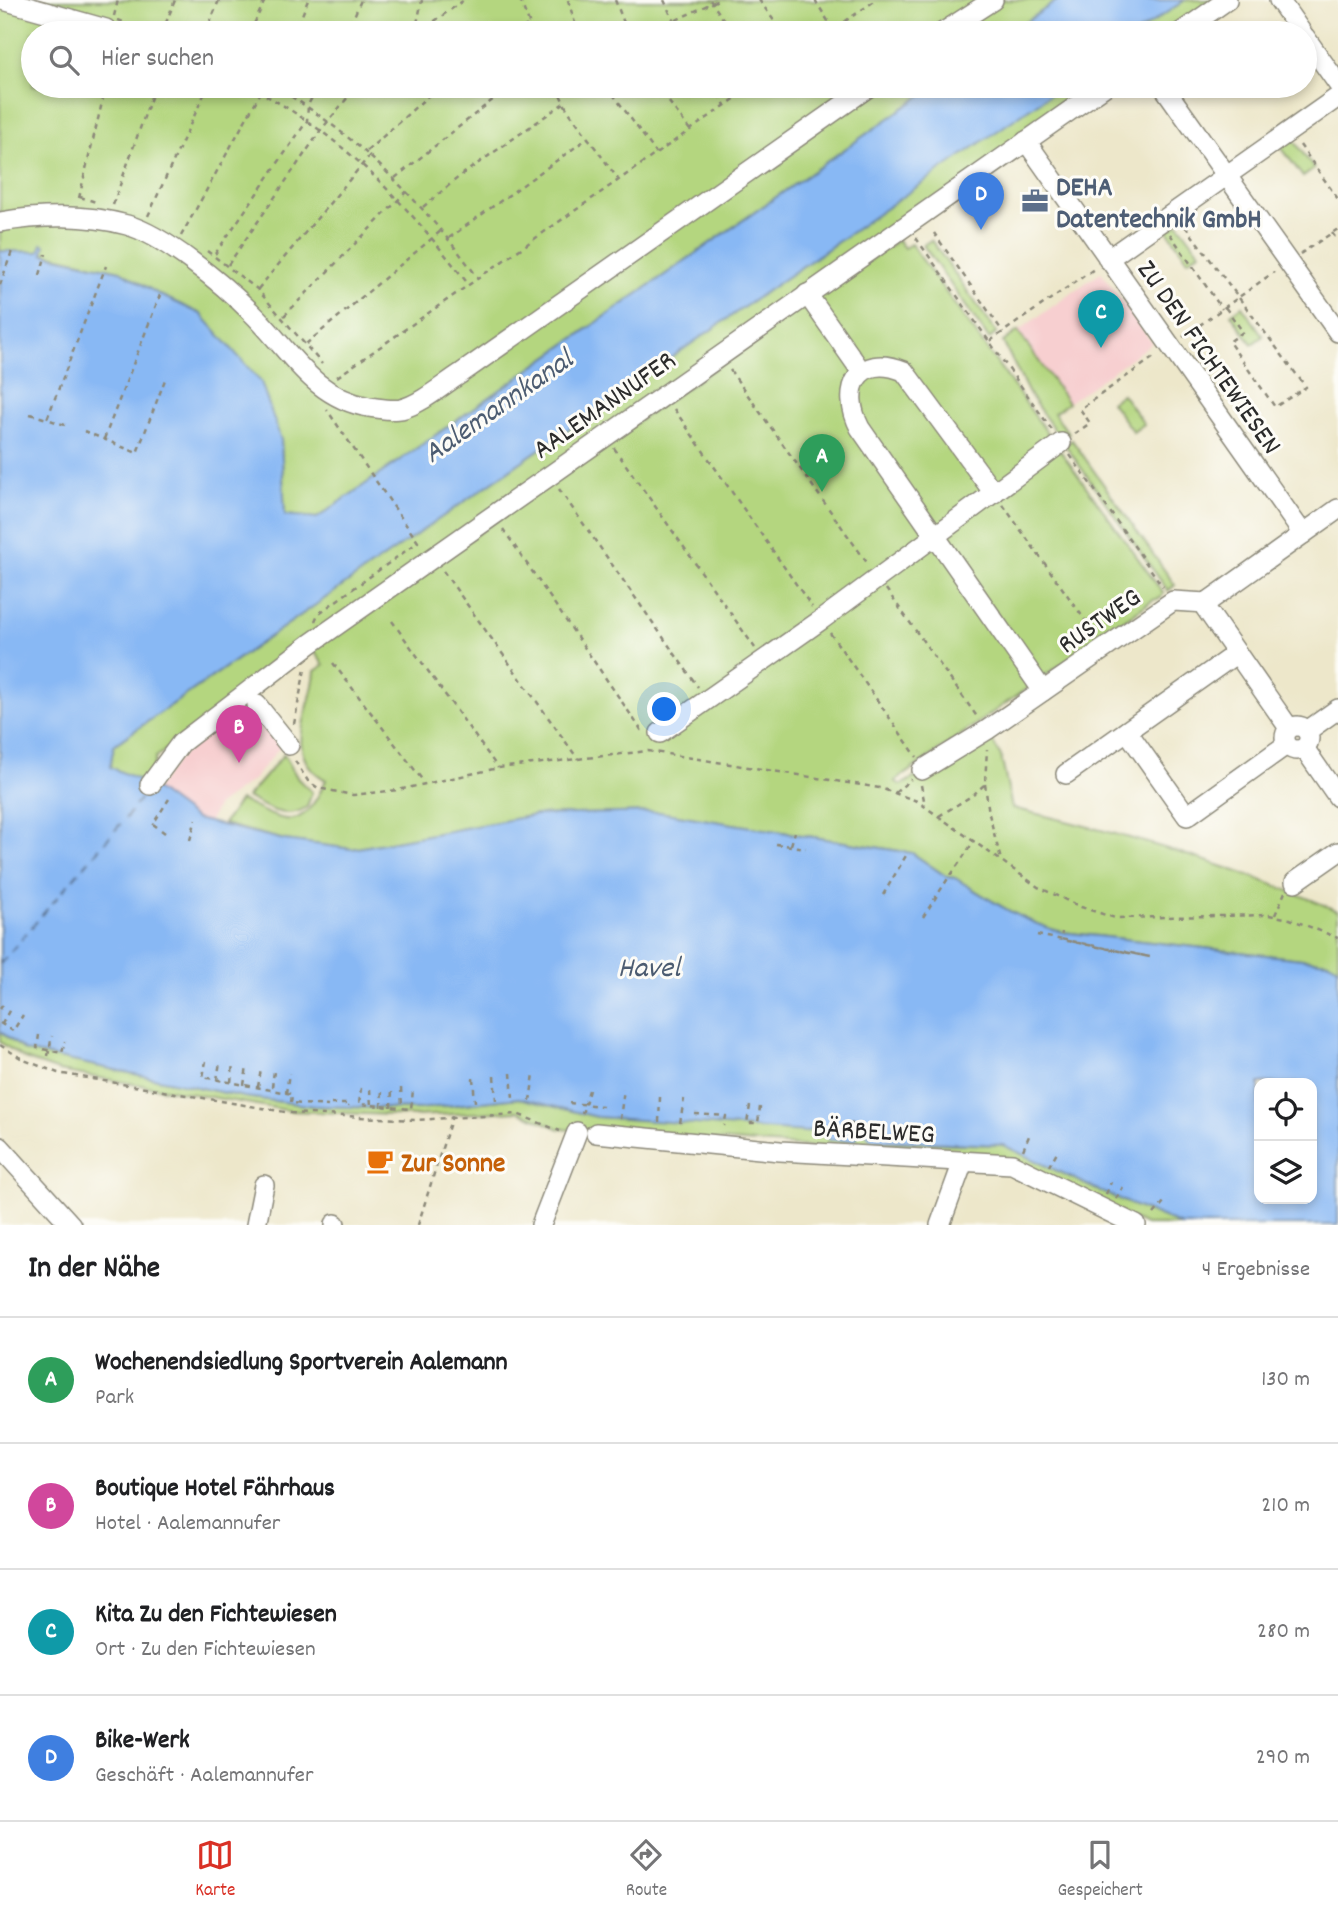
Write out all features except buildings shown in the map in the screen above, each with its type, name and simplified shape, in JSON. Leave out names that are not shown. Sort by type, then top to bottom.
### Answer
[{"type":"street","points":[[3,0],[78,21]]},
{"type":"street","points":[[961,21],[993,0]]},
{"type":"street","points":[[1197,21],[1227,0]]},
{"type":"street","points":[[1279,0],[1293,21]]},
{"type":"street","points":[[1317,55],[1338,84]]},
{"type":"street","points":[[1108,259],[1338,97]]},
{"type":"street","points":[[0,222],[29,217],[67,217],[128,225],[149,235],[226,289],[254,314],[302,373],[335,396],[356,405],[400,409],[460,374],[853,98]]},
{"type":"street","name":"AALEMANNUFER","points":[[150,785],[181,743],[310,644],[1088,98]]},
{"type":"street","points":[[1172,98],[1338,332]]},
{"type":"street","name":"ZU DEN FICHTEWIESEN","points":[[1026,141],[1303,534]]},
{"type":"street","points":[[807,295],[862,371]]},
{"type":"street","points":[[994,493],[904,371],[884,366],[862,371],[854,380],[852,413],[1043,691]]},
{"type":"street","points":[[660,733],[821,620],[1061,443]]},
{"type":"street","points":[[1338,509],[1202,603],[1338,797]]},
{"type":"street","name":"RUSTWEG","points":[[923,769],[988,730],[1173,601],[1202,603]]},
{"type":"street","points":[[1066,774],[1237,653]]},
{"type":"street","points":[[259,683],[255,709],[289,745]]},
{"type":"street","points":[[1127,731],[1186,816],[1338,709]]},
{"type":"street","points":[[1295,882],[1338,852]]},
{"type":"street","points":[[541,1225],[585,1126]]},
{"type":"street","name":"BÄRBELWEG","points":[[585,1126],[780,1152],[1012,1164],[1136,1225]]},
{"type":"street","points":[[0,1147],[71,1225]]},
{"type":"street","points":[[940,1225],[963,1162]]},
{"type":"street","points":[[256,1225],[264,1185]]},
{"type":"path","points":[[118,0],[114,19],[121,21]]},
{"type":"path","points":[[167,21],[175,0]]},
{"type":"path","points":[[211,21],[219,0]]},
{"type":"path","points":[[255,21],[265,0]]},
{"type":"path","points":[[300,21],[308,0]]},
{"type":"path","points":[[352,21],[361,0]]},
{"type":"path","points":[[418,21],[422,0]]},
{"type":"path","points":[[431,21],[457,1],[464,0]]},
{"type":"path","points":[[520,0],[528,21]]},
{"type":"path","points":[[568,0],[574,21]]},
{"type":"path","points":[[615,0],[623,21]]},
{"type":"path","points":[[664,0],[672,21]]},
{"type":"path","points":[[674,21],[711,1],[718,0]]},
{"type":"path","points":[[759,0],[774,21]]},
{"type":"path","points":[[815,0],[829,21]]},
{"type":"path","points":[[866,0],[869,4]]},
{"type":"path","points":[[845,21],[876,0]]},
{"type":"path","points":[[711,1],[725,21]]},
{"type":"path","points":[[67,217],[80,197],[103,98]]},
{"type":"path","points":[[113,206],[151,98]]},
{"type":"path","points":[[146,219],[202,98]]},
{"type":"path","points":[[192,242],[181,236],[258,98]]},
{"type":"path","points":[[271,98],[321,130],[363,163],[399,199],[470,285]]},
{"type":"path","points":[[294,98],[329,120],[369,153],[422,207],[479,279]]},
{"type":"path","points":[[214,256],[307,121],[308,106],[312,98]]},
{"type":"path","points":[[228,265],[321,130],[348,98]]},
{"type":"path","points":[[257,289],[369,153],[426,98]]},
{"type":"path","points":[[394,178],[495,98]]},
{"type":"path","points":[[562,98],[618,179]]},
{"type":"path","points":[[616,98],[656,153]]},
{"type":"path","points":[[666,98],[690,130]]},
{"type":"path","points":[[721,98],[725,105]]},
{"type":"path","points":[[334,380],[735,98]]},
{"type":"path","points":[[422,207],[460,176],[564,103]]},
{"type":"path","points":[[1290,130],[1338,199]]},
{"type":"path","points":[[449,238],[588,138]]},
{"type":"path","points":[[283,316],[407,191]]},
{"type":"path","points":[[80,197],[124,210]]},
{"type":"path","points":[[1168,217],[1240,296],[1306,387],[1275,407],[1229,342],[1243,332],[1224,308],[1168,217]]},
{"type":"path","points":[[906,225],[1173,601]]},
{"type":"path","points":[[1061,443],[1090,423],[1080,409],[1338,229]]},
{"type":"path","points":[[306,344],[442,230]]},
{"type":"path","points":[[934,233],[1003,332]]},
{"type":"path","points":[[1332,233],[1338,241]]},
{"type":"path","points":[[203,249],[257,289],[283,316],[327,371]]},
{"type":"path","points":[[0,285],[12,251]]},
{"type":"path","points":[[40,275],[46,254]]},
{"type":"path","points":[[989,342],[1108,259]]},
{"type":"path","points":[[47,419],[106,266]]},
{"type":"path","points":[[104,439],[160,295]]},
{"type":"path","points":[[720,356],[988,730],[985,784],[989,814],[1002,861]]},
{"type":"path","points":[[84,431],[137,453],[166,377]]},
{"type":"path","points":[[664,395],[923,769],[921,790],[925,807]]},
{"type":"path","points":[[30,414],[65,425]]},
{"type":"path","points":[[318,614],[418,542],[343,432]]},
{"type":"path","points":[[606,436],[763,660]]},
{"type":"path","points":[[549,475],[705,699]]},
{"type":"path","points":[[994,493],[1105,648]]},
{"type":"path","points":[[493,515],[644,735],[648,751]]},
{"type":"path","points":[[433,557],[578,758]]},
{"type":"path","points":[[391,621],[498,768]]},
{"type":"path","points":[[289,745],[310,644]]},
{"type":"path","points":[[333,663],[425,784]]},
{"type":"path","points":[[299,767],[318,788],[342,794],[376,793],[498,768],[648,751],[895,793],[939,816],[1038,887],[1081,907],[1115,918],[1220,914],[1275,916],[1290,919],[1338,938]]},
{"type":"path","points":[[895,793],[923,769]]},
{"type":"path","points":[[939,816],[985,784]]},
{"type":"path","points":[[165,833],[153,824],[169,799]]},
{"type":"path","points":[[191,841],[196,820]]},
{"type":"path","points":[[791,846],[795,832]]},
{"type":"path","points":[[923,917],[974,841]]},
{"type":"path","points":[[776,844],[806,848]]},
{"type":"path","points":[[883,895],[907,854]]},
{"type":"path","points":[[1275,916],[1283,895],[1295,882]]},
{"type":"path","points":[[1037,934],[1062,940],[1087,944],[1100,947],[1112,950],[1125,952],[1150,957],[1137,955],[1124,952],[1112,949],[1061,939],[1062,932]]},
{"type":"path","points":[[0,1009],[4,1003]]},
{"type":"path","points":[[11,1007],[1,1024],[13,1031],[23,1015]]},
{"type":"path","points":[[39,1035],[37,1048],[49,1054],[62,1053],[65,1041]]},
{"type":"path","points":[[49,1054],[52,1036]]},
{"type":"path","points":[[0,1045],[24,1060],[58,1073],[291,1114],[415,1120],[517,1114],[558,1131],[585,1126],[585,1105],[589,1090]]},
{"type":"path","points":[[206,1061],[203,1077],[292,1094],[291,1103],[349,1104],[348,1107]]},
{"type":"path","points":[[217,1080],[220,1062]]},
{"type":"path","points":[[231,1082],[233,1063]]},
{"type":"path","points":[[244,1085],[247,1067]]},
{"type":"path","points":[[258,1087],[261,1069]]},
{"type":"path","points":[[272,1087],[274,1071]]},
{"type":"path","points":[[286,1093],[289,1073]]},
{"type":"path","points":[[511,1073],[513,1099]]},
{"type":"path","points":[[530,1101],[534,1074]]},
{"type":"path","points":[[494,1076],[496,1100]]},
{"type":"path","points":[[473,1078],[475,1102]]},
{"type":"path","points":[[361,1088],[359,1104],[411,1109],[413,1090]]},
{"type":"path","points":[[370,1088],[371,1106]]},
{"type":"path","points":[[401,1088],[402,1108]]},
{"type":"path","points":[[620,1119],[624,1089]]},
{"type":"path","points":[[381,1107],[382,1090]]},
{"type":"path","points":[[391,1090],[391,1107]]},
{"type":"path","points":[[659,1122],[660,1097]]},
{"type":"path","points":[[680,1123],[684,1099]]},
{"type":"path","points":[[569,1103],[603,1106]]},
{"type":"path","points":[[750,1106],[747,1123],[753,1125],[758,1123],[760,1107]]},
{"type":"path","points":[[695,1114],[726,1116],[724,1126]]},
{"type":"path","points":[[418,1225],[452,1116]]},
{"type":"path","points":[[849,1141],[853,1119]]},
{"type":"path","points":[[1021,1153],[1029,1136]]},
{"type":"path","points":[[1049,1166],[1058,1150]]},
{"type":"path","points":[[1106,1194],[1111,1182]]},
{"type":"path","points":[[1116,1199],[1123,1187]]},
{"type":"path","points":[[1154,1214],[1164,1202]]},
{"type":"shaded area","points":[[1101,272],[1152,343],[1068,403],[1018,331]]},
{"type":"shaded area","points":[[233,705],[248,715],[259,718],[282,745],[253,780],[219,804],[209,821],[196,819],[156,789],[177,761]]},
{"type":"green space","points":[[0,0],[1058,0],[1027,21],[21,21],[21,98],[918,98],[317,518],[285,515],[281,440],[201,314],[160,295],[120,271],[43,253],[45,245],[39,252],[0,251]]},
{"type":"green space","points":[[1185,0],[1227,0],[1197,21],[1154,21]]},
{"type":"green space","points":[[1044,98],[1088,98],[321,636],[156,757],[150,785],[110,767],[114,745]]},
{"type":"green space","points":[[1293,139],[1314,169],[1303,177],[1281,147]]},
{"type":"green space","points":[[1178,223],[1200,252],[1188,260],[1167,230]]},
{"type":"green space","points":[[898,240],[904,248],[911,244],[1163,593],[1161,598],[1153,600],[895,781],[901,785],[990,737],[1001,756],[1012,808],[1178,852],[1259,879],[1338,911],[1338,967],[1329,962],[1062,932],[1006,909],[955,878],[947,877],[912,853],[659,812],[535,815],[352,849],[285,840],[223,824],[240,800],[270,814],[291,819],[300,817],[309,810],[317,798],[326,780],[312,769],[304,757],[301,744],[315,671],[324,665],[312,649]]},
{"type":"green space","points":[[931,240],[997,333],[989,339],[923,245]]},
{"type":"green space","points":[[1242,306],[1263,336],[1252,344],[1231,314]]},
{"type":"green space","points":[[1018,331],[1068,403],[1054,413],[1069,434],[1061,439],[1030,396],[1003,342]]},
{"type":"green space","points":[[1122,394],[1144,424],[1133,432],[1111,402]]},
{"type":"green space","points":[[1072,440],[1175,585],[1168,591],[1065,445]]},
{"type":"green space","points":[[284,754],[298,779],[312,792],[307,807],[292,813],[277,811],[247,797]]},
{"type":"green space","points":[[0,1031],[25,1051],[244,1097],[314,1106],[418,1109],[519,1098],[597,1117],[814,1130],[824,1133],[830,1140],[856,1140],[862,1127],[874,1140],[885,1142],[1003,1145],[1106,1194],[1181,1225],[1145,1225],[1012,1161],[560,1129],[518,1111],[415,1116],[292,1111],[59,1071],[25,1059],[0,1042]]},
{"type":"water","points":[[1058,0],[1185,0],[1154,21],[1027,21]]},
{"type":"water","name":"Havel","points":[[918,98],[1045,98],[114,745],[110,767],[150,785],[196,819],[285,840],[352,849],[535,815],[659,812],[912,853],[947,877],[955,878],[1006,909],[1062,932],[1329,962],[1338,967],[1338,1225],[1181,1225],[1106,1194],[1003,1145],[871,1140],[862,1127],[855,1141],[830,1140],[814,1130],[806,1132],[597,1117],[519,1098],[418,1109],[314,1106],[244,1097],[25,1051],[0,1031],[0,251],[39,252],[42,244],[45,245],[43,254],[120,271],[160,295],[201,314],[261,382],[281,440],[285,515],[317,518]]},
{"type":"ferry route","points":[[0,964],[145,792]]},
{"type":"place","name":"DEHA Datentechnik GmbH","points":[[1035,201]]},
{"type":"place","name":"Bike-Werk","points":[[981,230]]},
{"type":"place","name":"Kita Zu den Fichtewiesen","points":[[1101,348]]},
{"type":"place","name":"Wochenendsiedlung Sportverein Aalemann","points":[[822,492]]},
{"type":"place","name":"Boutique Hotel Fährhaus","points":[[239,763]]},
{"type":"place","name":"Zur Sonne","points":[[380,1161]]},
{"type":"water label","name":"Aalemannkanal","points":[[497,405]]}]
